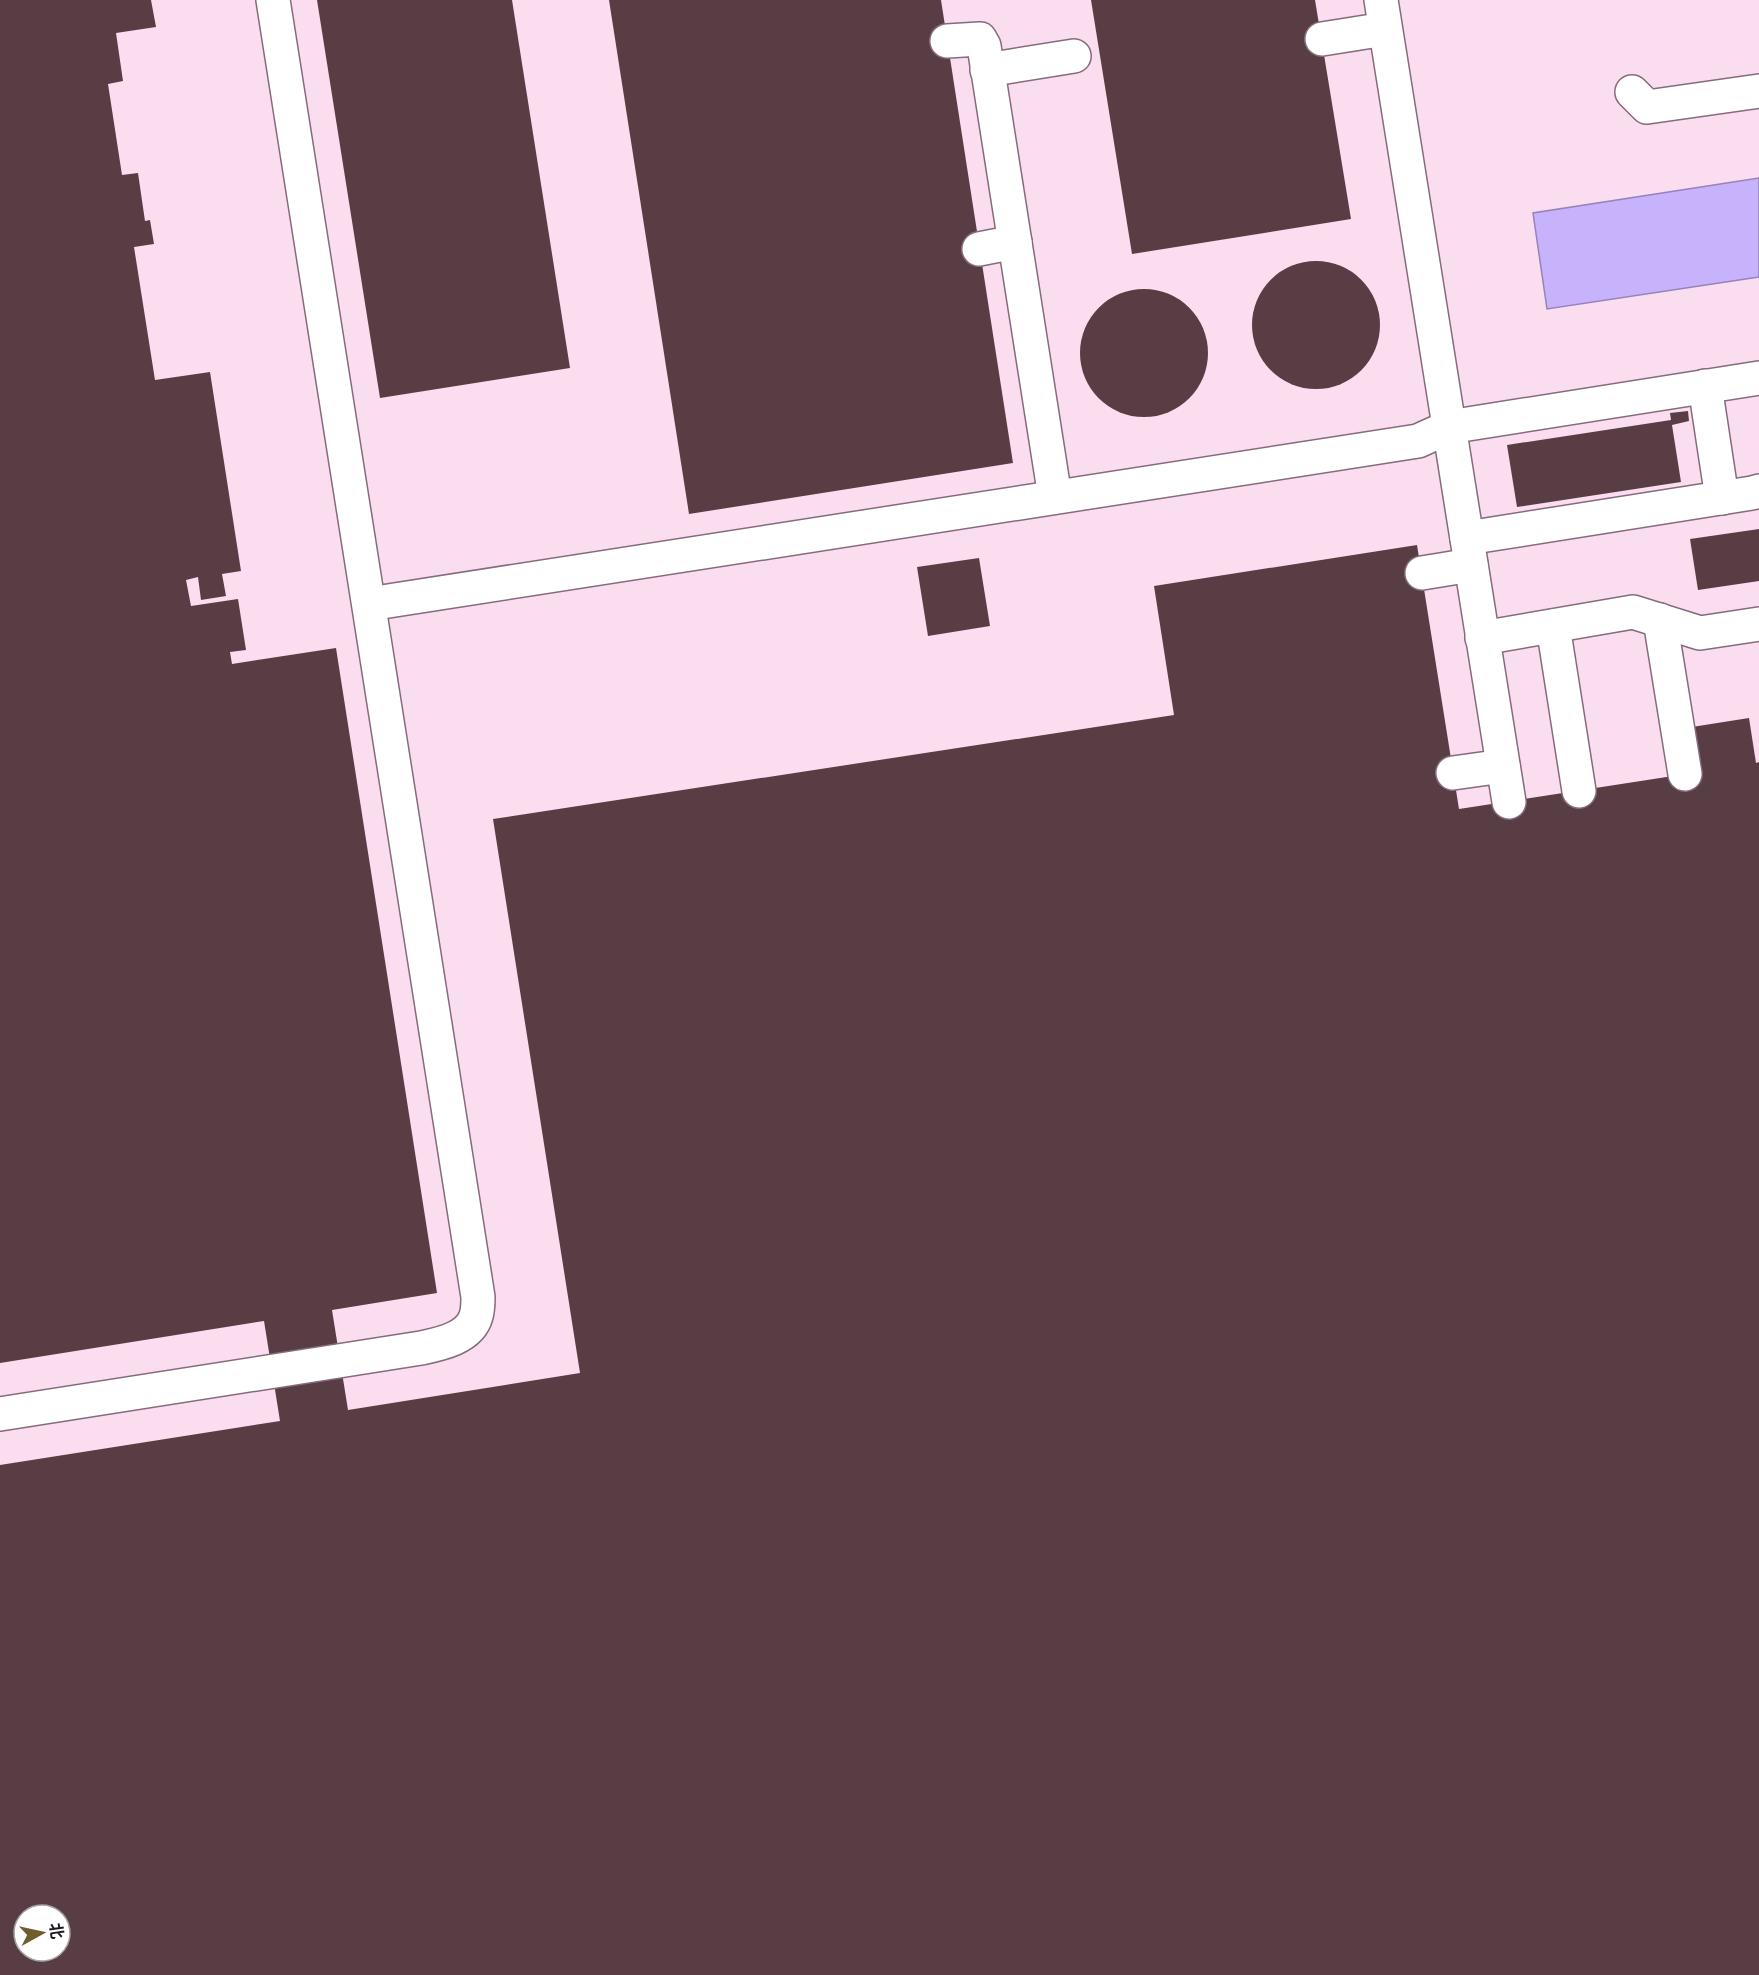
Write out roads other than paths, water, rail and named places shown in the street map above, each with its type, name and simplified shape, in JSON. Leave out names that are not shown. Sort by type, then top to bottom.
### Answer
[{"type":"lane","points":[[0,1414],[421,1348],[448,1342],[467,1330],[476,1318],[478,1297],[273,0]]},
{"type":"lane","points":[[1322,39],[1383,15],[1509,802]]},
{"type":"lane","points":[[947,41],[980,39],[984,46],[1055,497]]},
{"type":"lane","points":[[987,70],[1074,56]]},
{"type":"lane","points":[[1632,92],[1647,107],[1759,91]]},
{"type":"lane","points":[[979,249],[1015,242]]},
{"type":"lane","points":[[369,604],[1418,441],[1449,427],[1759,378]]},
{"type":"lane","points":[[1706,386],[1722,498]]},
{"type":"lane","points":[[1422,573],[1469,552],[1759,491]]},
{"type":"lane","points":[[1482,638],[1633,612],[1700,633],[1759,624]]},
{"type":"lane","points":[[1660,620],[1685,774]]},
{"type":"lane","points":[[1553,626],[1579,791]]},
{"type":"lane","points":[[1453,773],[1503,766]]}]
